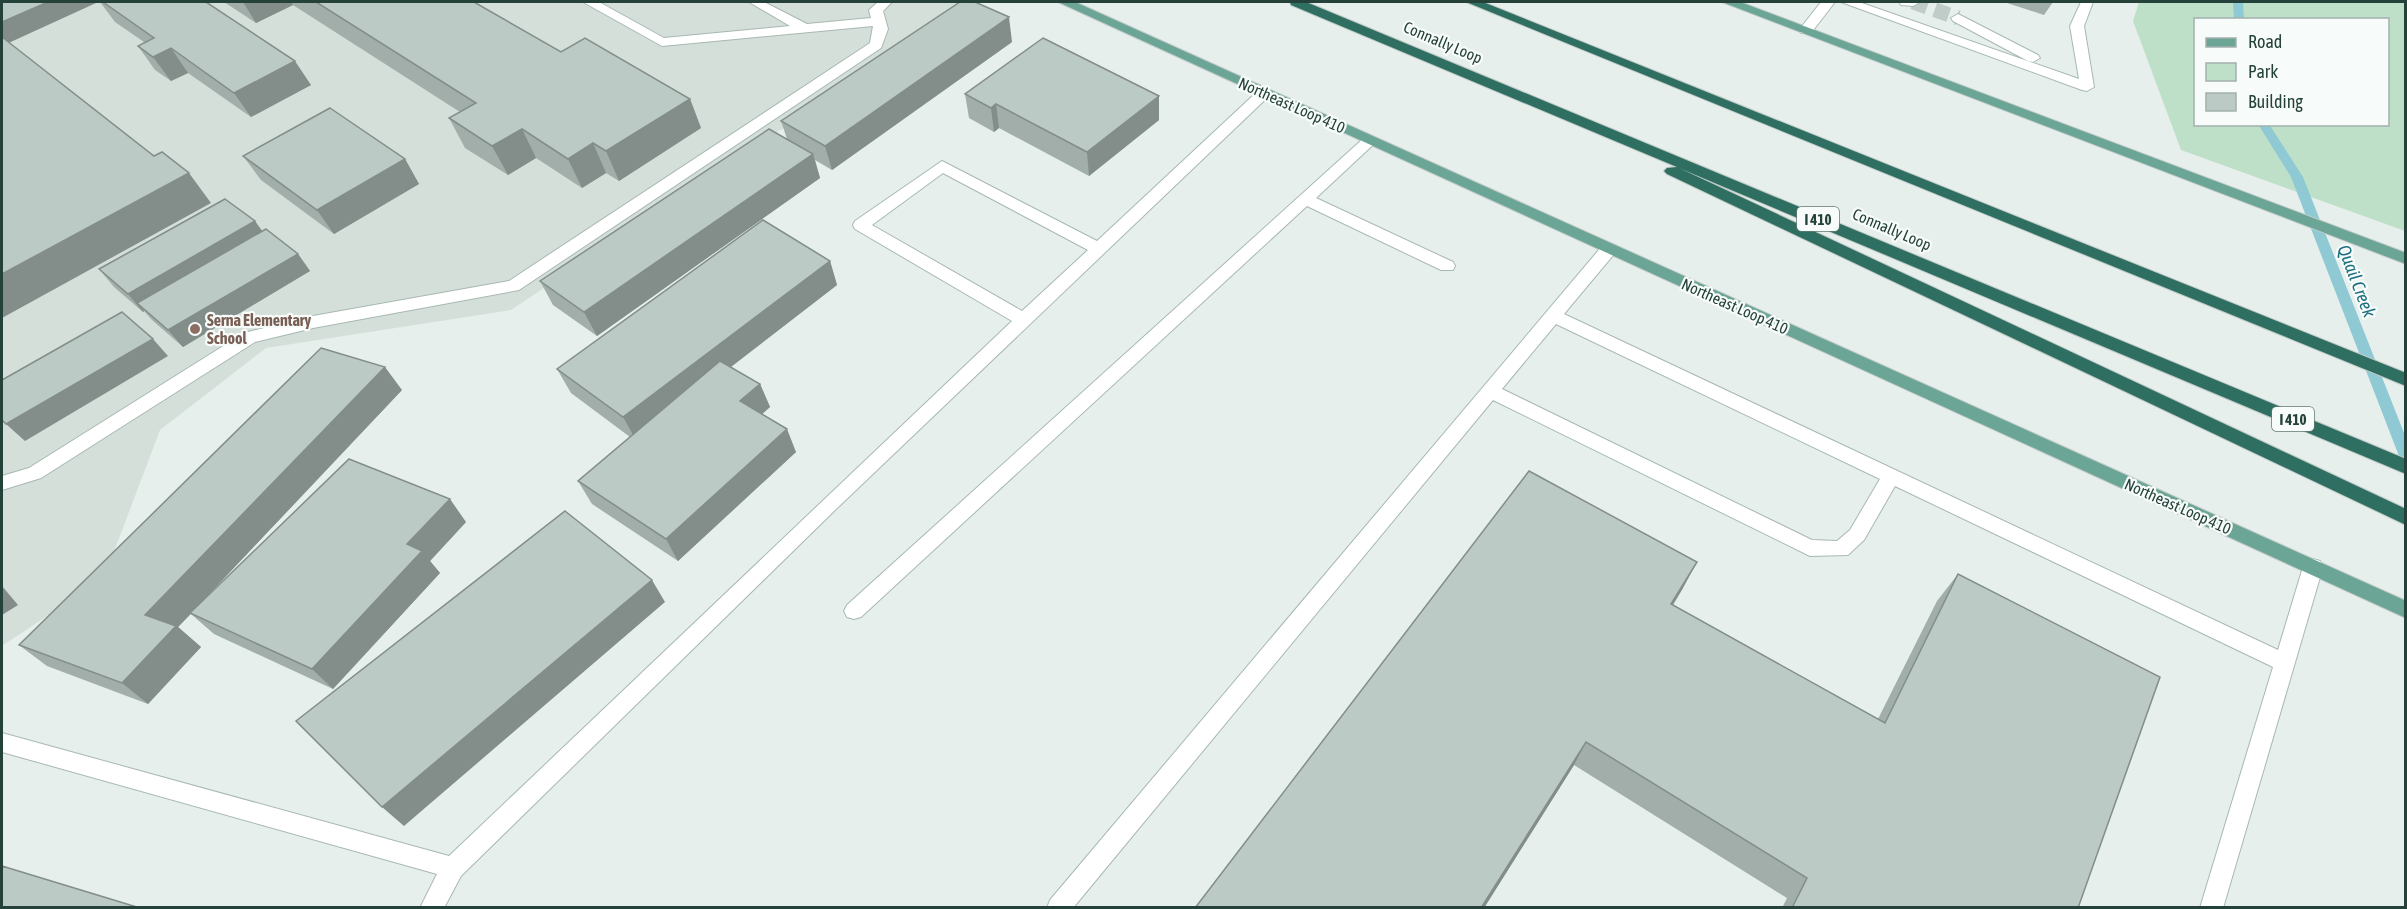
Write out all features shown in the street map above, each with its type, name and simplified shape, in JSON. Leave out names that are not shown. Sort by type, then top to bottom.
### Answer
[{"type":"highway","name":"Connally Loop","points":[[1296,2],[2406,467]]},
{"type":"highway","points":[[1473,2],[2406,380]]},
{"type":"highway","points":[[1455,68],[2406,518]]},
{"type":"main road","name":"Northeast Loop 410","points":[[1065,2],[2406,610]]},
{"type":"main road","points":[[1729,2],[2406,259]]},
{"type":"lane","points":[[590,2],[662,42],[879,21]]},
{"type":"lane","points":[[755,2],[805,28]]},
{"type":"lane","points":[[2,483],[35,474],[250,337],[313,322],[513,286],[876,45],[881,29],[876,10],[885,2]]},
{"type":"lane","points":[[1806,30],[1828,2]]},
{"type":"lane","points":[[1848,2],[2087,87]]},
{"type":"lane","points":[[1906,2],[1913,2]]},
{"type":"lane","points":[[2087,2],[2078,26],[2087,87]]},
{"type":"lane","points":[[1958,18],[2087,87]]},
{"type":"lane","points":[[431,908],[453,868],[1264,93]]},
{"type":"lane","points":[[854,610],[1370,140]]},
{"type":"lane","points":[[1024,320],[861,225],[942,166],[1099,249]]},
{"type":"lane","points":[[1306,199],[1447,266]]},
{"type":"lane","points":[[1058,908],[1609,249]]},
{"type":"lane","points":[[1554,316],[2284,663]]},
{"type":"lane","points":[[1490,391],[1810,548],[1841,549],[1857,535],[1891,476]]},
{"type":"lane","points":[[2211,908],[2313,567]]},
{"type":"lane","points":[[2,743],[453,868]]},
{"type":"shaded area","name":"Serna Elementary School","points":[[2,2],[972,2],[511,310],[266,348],[160,430],[104,578],[2,646]]},
{"type":"green space","points":[[2139,2],[2405,2],[2405,231],[2181,150],[2133,21]]},
{"type":"building","points":[[2,2],[48,2],[2,22]]},
{"type":"building","points":[[103,2],[206,2],[295,61],[234,93],[171,48],[153,57],[138,46],[154,38]]},
{"type":"building","points":[[316,2],[474,2],[561,52],[585,38],[690,99],[606,151],[593,143],[568,159],[522,129],[492,146],[449,118],[476,103]]},
{"type":"building","points":[[960,2],[975,2],[1009,17],[825,146],[781,121]]},
{"type":"building","points":[[2,37],[154,156],[162,152],[189,173],[2,274]]},
{"type":"building","points":[[1043,38],[1159,96],[1087,152],[996,104],[991,108],[965,94]]},
{"type":"building","points":[[330,108],[405,159],[317,210],[243,156]]},
{"type":"building","points":[[769,129],[813,154],[584,312],[540,281]]},
{"type":"building","points":[[225,199],[255,221],[128,294],[99,269]]},
{"type":"building","points":[[763,220],[830,261],[623,417],[557,369]]},
{"type":"building","points":[[266,229],[298,254],[168,330],[137,303]]},
{"type":"building","points":[[122,312],[153,339],[6,424],[2,420],[2,380]]},
{"type":"building","points":[[321,348],[385,367],[145,615],[176,626],[122,683],[19,645]]},
{"type":"building","points":[[720,361],[760,384],[740,401],[787,429],[666,539],[578,481]]},
{"type":"building","points":[[349,459],[450,499],[407,544],[422,551],[312,669],[190,613]]},
{"type":"building","points":[[1529,471],[1697,562],[1671,604],[1885,723],[1958,574],[2160,677],[2078,908],[1792,908],[1807,878],[1586,742],[1481,908],[1195,908]]},
{"type":"building","points":[[565,511],[652,580],[382,807],[296,721]]},
{"type":"building","points":[[2,866],[140,908],[2,908]]},
{"type":"waterway","name":"Quail Creek","points":[[2238,2],[2239,18]]},
{"type":"waterway","name":"Quail Creek","points":[[2264,126],[2297,177],[2406,456]]},
{"type":"tunnel","points":[[1913,2],[1958,18]]},
{"type":"place","name":"Serna Elementary School","points":[[195,329]]}]
